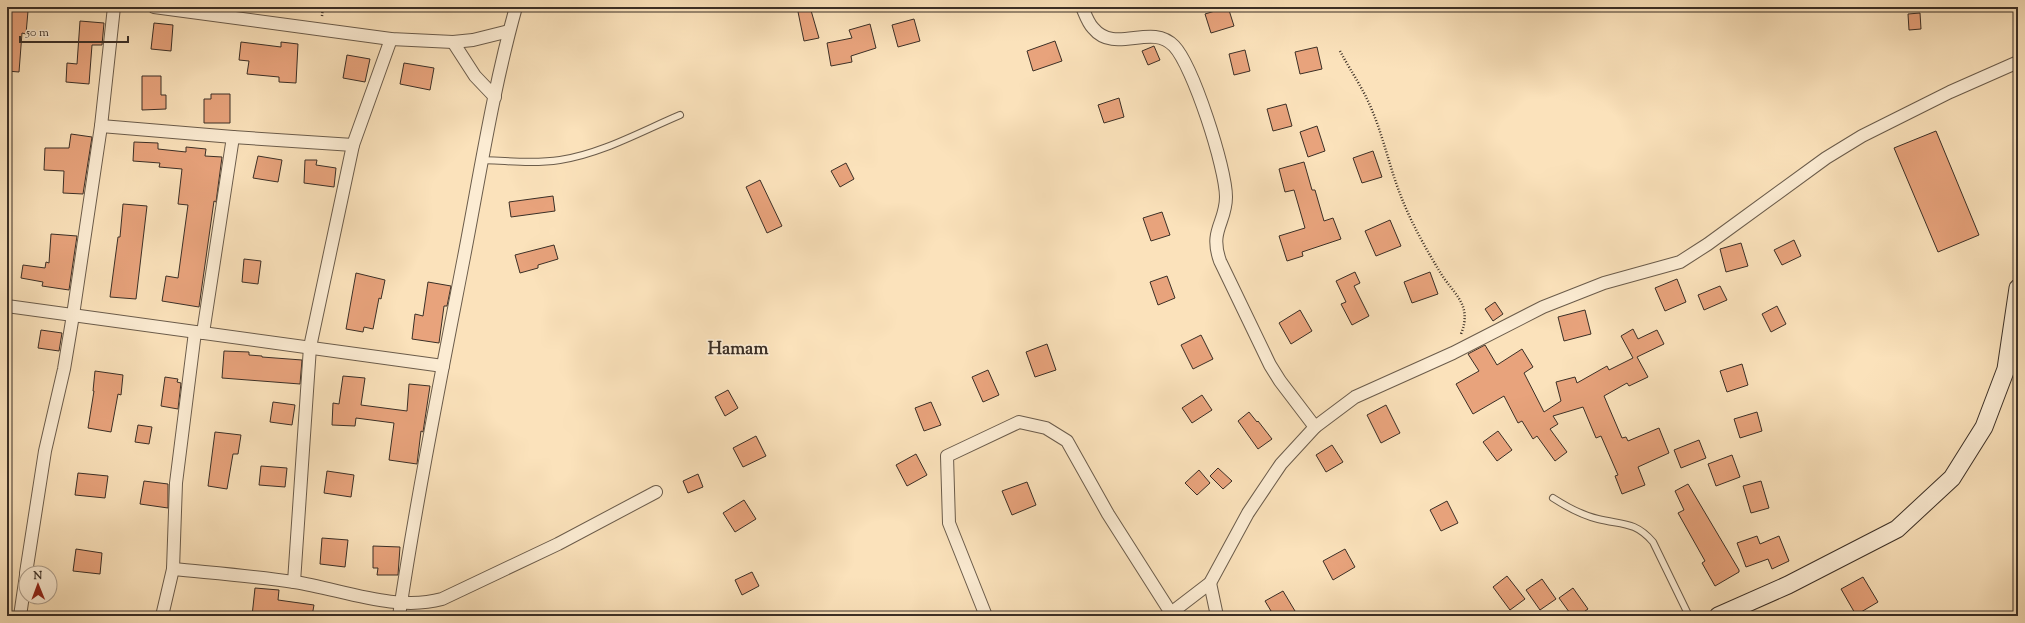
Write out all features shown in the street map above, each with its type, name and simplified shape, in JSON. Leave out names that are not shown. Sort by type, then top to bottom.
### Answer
[{"type":"street","points":[[27,565],[45,451],[64,369],[73,315],[101,126],[114,7]]},
{"type":"street","points":[[154,7],[391,39],[453,42],[474,40],[509,31]]},
{"type":"street","points":[[399,616],[443,366],[482,160],[509,31],[516,7]]},
{"type":"street","points":[[1082,7],[1091,27],[1106,38],[1124,40],[1145,36],[1157,36],[1169,42],[1179,52],[1209,125],[1225,187],[1224,208],[1216,233],[1216,248],[1220,261],[1270,365],[1280,382],[1315,427]]},
{"type":"street","points":[[294,582],[310,347],[353,145],[391,39]]},
{"type":"street","points":[[453,42],[475,76],[495,97]]},
{"type":"street","points":[[986,616],[949,523],[947,456],[1019,422],[1046,428],[1067,441],[1108,514],[1169,614],[1210,583],[1248,513],[1281,464],[1315,427],[1356,397],[1453,353],[1543,307],[1604,283],[1680,262],[1708,244],[1826,158],[1862,136],[1950,92],[2018,62]]},
{"type":"street","points":[[101,126],[353,145]]},
{"type":"street","points":[[162,616],[172,569],[176,483],[199,332],[232,137]]},
{"type":"street","points":[[1718,616],[1788,585],[1897,529],[1952,478],[1984,427],[2006,369],[2018,288]]},
{"type":"street","points":[[7,306],[443,366]]},
{"type":"street","points":[[172,569],[294,582],[401,604],[429,603],[442,599],[558,544],[656,492]]},
{"type":"street","points":[[1210,583],[1217,616]]},
{"type":"street","points":[[20,616],[22,605]]},
{"type":"lane","points":[[482,160],[540,162],[577,157],[594,152],[680,115]]},
{"type":"lane","points":[[1553,498],[1584,515],[1628,524],[1647,535],[1653,542],[1689,616]]},
{"type":"path","points":[[1340,51],[1368,100],[1381,133],[1402,199],[1427,252],[1457,294],[1465,311],[1462,331],[1453,353]]},
{"type":"building","points":[[797,7],[810,7],[819,38],[804,41]]},
{"type":"building","points":[[1228,7],[1234,26],[1211,33],[1205,14]]},
{"type":"building","points":[[7,9],[28,11],[26,34],[22,33],[19,72],[7,71]]},
{"type":"building","points":[[1920,13],[1921,29],[1909,30],[1908,14]]},
{"type":"building","points":[[914,19],[920,41],[898,47],[892,25]]},
{"type":"building","points":[[80,21],[104,23],[102,45],[92,45],[89,84],[66,82],[67,63],[77,64]]},
{"type":"building","points":[[154,23],[173,25],[171,51],[151,49]]},
{"type":"building","points":[[870,24],[876,48],[851,56],[852,62],[831,66],[827,43],[852,38],[849,30]]},
{"type":"building","points":[[1055,41],[1062,61],[1033,71],[1027,51]]},
{"type":"building","points":[[241,42],[281,47],[281,42],[298,44],[296,83],[279,82],[279,77],[247,74],[249,61],[239,60]]},
{"type":"building","points":[[1154,46],[1160,60],[1148,65],[1142,51]]},
{"type":"building","points":[[1317,47],[1322,69],[1300,74],[1295,52]]},
{"type":"building","points":[[1245,50],[1250,71],[1234,75],[1229,54]]},
{"type":"building","points":[[347,55],[370,59],[365,82],[343,78]]},
{"type":"building","points":[[404,63],[434,68],[430,90],[400,84]]},
{"type":"building","points":[[142,76],[161,76],[161,95],[166,95],[166,109],[142,110]]},
{"type":"building","points":[[211,94],[230,94],[230,123],[204,123],[204,99],[211,99]]},
{"type":"building","points":[[1119,98],[1124,117],[1104,123],[1098,105]]},
{"type":"building","points":[[1286,104],[1292,126],[1273,131],[1267,109]]},
{"type":"building","points":[[1317,126],[1325,151],[1308,157],[1300,132]]},
{"type":"building","points":[[1936,131],[1979,235],[1938,252],[1894,148]]},
{"type":"building","points":[[71,134],[92,137],[83,194],[63,193],[64,171],[44,170],[45,148],[69,148]]},
{"type":"building","points":[[134,142],[158,143],[158,149],[186,152],[186,147],[206,149],[205,156],[222,157],[216,202],[214,201],[199,307],[162,301],[166,276],[178,278],[188,205],[178,204],[182,169],[159,167],[160,163],[133,161]]},
{"type":"building","points":[[1373,151],[1382,177],[1362,183],[1353,158]]},
{"type":"building","points":[[258,156],[282,160],[278,182],[253,178]]},
{"type":"building","points":[[305,160],[317,160],[316,165],[336,168],[334,187],[304,183]]},
{"type":"building","points":[[1304,162],[1312,190],[1315,190],[1324,221],[1333,218],[1341,239],[1302,252],[1303,256],[1287,261],[1279,236],[1305,228],[1294,190],[1285,192],[1279,169]]},
{"type":"building","points":[[846,163],[854,179],[840,187],[831,171]]},
{"type":"building","points":[[760,180],[782,226],[767,233],[746,187]]},
{"type":"building","points":[[553,196],[555,211],[511,217],[509,202]]},
{"type":"building","points":[[123,204],[147,206],[136,299],[110,297],[118,237],[120,237]]},
{"type":"building","points":[[1162,212],[1170,235],[1151,241],[1143,218]]},
{"type":"building","points":[[1390,220],[1401,246],[1376,256],[1365,231]]},
{"type":"building","points":[[51,234],[77,236],[69,290],[42,286],[43,282],[21,278],[23,265],[45,268],[46,262],[49,263]]},
{"type":"building","points":[[1794,240],[1801,256],[1782,265],[1774,250]]},
{"type":"building","points":[[1741,243],[1748,266],[1726,272],[1720,249]]},
{"type":"building","points":[[554,245],[558,259],[538,265],[538,268],[520,273],[515,255]]},
{"type":"building","points":[[244,259],[261,261],[258,284],[242,282]]},
{"type":"building","points":[[1355,272],[1360,283],[1354,286],[1369,316],[1352,325],[1341,304],[1346,302],[1336,281]]},
{"type":"building","points":[[1430,272],[1438,294],[1412,303],[1404,282]]},
{"type":"building","points":[[356,273],[385,280],[381,299],[379,298],[373,329],[364,327],[363,332],[346,329]]},
{"type":"building","points":[[1167,276],[1175,298],[1158,305],[1150,282]]},
{"type":"building","points":[[1677,279],[1686,302],[1665,311],[1655,288]]},
{"type":"building","points":[[428,282],[451,286],[447,306],[444,306],[439,343],[412,339],[415,314],[423,316]]},
{"type":"building","points":[[1720,286],[1727,300],[1704,310],[1698,295]]},
{"type":"building","points":[[1495,302],[1503,314],[1493,321],[1485,309]]},
{"type":"building","points":[[1777,306],[1786,324],[1771,332],[1762,314]]},
{"type":"building","points":[[1300,310],[1312,331],[1291,344],[1279,323]]},
{"type":"building","points":[[1585,310],[1591,334],[1564,341],[1558,317]]},
{"type":"building","points":[[1633,329],[1638,339],[1657,330],[1664,344],[1637,357],[1648,377],[1629,386],[1627,383],[1604,396],[1622,438],[1626,437],[1628,441],[1659,428],[1669,453],[1638,467],[1645,485],[1622,494],[1615,476],[1618,475],[1601,436],[1596,438],[1583,407],[1553,416],[1558,424],[1550,429],[1567,452],[1555,461],[1537,436],[1533,439],[1522,421],[1518,423],[1504,396],[1473,414],[1456,384],[1479,371],[1468,354],[1485,345],[1497,365],[1522,349],[1533,367],[1524,373],[1544,412],[1561,401],[1556,382],[1575,377],[1577,383],[1607,366],[1609,370],[1633,358],[1621,336]]},
{"type":"building","points":[[41,330],[62,333],[59,351],[38,348]]},
{"type":"building","points":[[1201,335],[1213,359],[1193,369],[1181,345]]},
{"type":"building","points":[[1047,344],[1056,370],[1035,377],[1026,352]]},
{"type":"building","points":[[224,351],[249,352],[249,355],[262,357],[302,360],[300,384],[222,378]]},
{"type":"building","points":[[1742,364],[1748,385],[1727,392],[1720,371]]},
{"type":"building","points":[[988,370],[999,395],[983,402],[972,377]]},
{"type":"building","points":[[95,371],[123,375],[121,395],[118,394],[111,432],[88,428],[94,391]]},
{"type":"building","points":[[343,376],[365,378],[361,405],[407,411],[409,384],[430,386],[423,432],[421,431],[417,464],[389,460],[394,423],[356,418],[355,426],[332,425],[333,403],[339,404]]},
{"type":"building","points":[[165,377],[178,379],[177,382],[181,383],[178,409],[161,406]]},
{"type":"building","points":[[728,390],[738,408],[725,416],[715,397]]},
{"type":"building","points":[[1202,395],[1212,410],[1192,423],[1182,408]]},
{"type":"building","points":[[273,402],[295,405],[292,425],[270,422]]},
{"type":"building","points":[[931,402],[941,425],[924,431],[915,408]]},
{"type":"building","points":[[1386,405],[1400,433],[1381,443],[1367,415]]},
{"type":"building","points":[[1249,412],[1272,439],[1258,449],[1238,421]]},
{"type":"building","points":[[1757,412],[1762,431],[1740,438],[1734,419]]},
{"type":"building","points":[[138,425],[152,427],[149,444],[135,442]]},
{"type":"building","points":[[1498,431],[1512,450],[1497,461],[1483,442]]},
{"type":"building","points":[[215,432],[241,435],[238,454],[233,454],[227,489],[208,486]]},
{"type":"building","points":[[756,436],[766,456],[743,467],[733,448]]},
{"type":"building","points":[[1699,440],[1706,458],[1681,468],[1674,450]]},
{"type":"building","points":[[1332,445],[1343,462],[1326,472],[1316,455]]},
{"type":"building","points":[[916,454],[927,475],[907,486],[896,465]]},
{"type":"building","points":[[1732,455],[1740,477],[1716,486],[1708,464]]},
{"type":"building","points":[[261,466],[287,468],[285,487],[259,485]]},
{"type":"building","points":[[1218,468],[1232,481],[1223,489],[1210,476]]},
{"type":"building","points":[[1199,470],[1210,483],[1197,495],[1185,483]]},
{"type":"building","points":[[327,471],[354,475],[351,497],[324,493]]},
{"type":"building","points":[[78,473],[108,476],[105,498],[75,495]]},
{"type":"building","points":[[698,474],[703,487],[688,493],[683,481]]},
{"type":"building","points":[[144,481],[168,484],[168,508],[140,504]]},
{"type":"building","points":[[1761,481],[1769,508],[1751,513],[1743,486]]},
{"type":"building","points":[[1027,482],[1036,505],[1012,515],[1002,491]]},
{"type":"building","points":[[1688,484],[1739,570],[1739,572],[1715,586],[1702,563],[1705,561],[1678,513],[1684,510],[1675,491]]},
{"type":"building","points":[[744,500],[756,519],[735,532],[723,513]]},
{"type":"building","points":[[1447,501],[1458,523],[1441,531],[1430,510]]},
{"type":"building","points":[[1757,536],[1760,544],[1779,536],[1789,561],[1772,569],[1768,559],[1746,567],[1737,543]]},
{"type":"building","points":[[322,538],[348,540],[345,567],[320,564]]},
{"type":"building","points":[[373,546],[400,547],[398,575],[377,575],[378,568],[373,568]]},
{"type":"building","points":[[76,549],[102,553],[100,574],[73,571]]},
{"type":"building","points":[[1345,549],[1355,567],[1333,580],[1323,561]]},
{"type":"building","points":[[752,572],[759,586],[742,595],[735,580]]},
{"type":"building","points":[[1507,576],[1525,599],[1510,610],[1493,587]]},
{"type":"building","points":[[1863,577],[1878,602],[1856,615],[1841,589]]},
{"type":"building","points":[[1542,579],[1556,599],[1540,610],[1526,590]]},
{"type":"building","points":[[255,588],[279,590],[278,600],[314,605],[312,616],[252,616]]},
{"type":"building","points":[[1573,588],[1588,609],[1578,616],[1572,616],[1559,598]]},
{"type":"building","points":[[1283,591],[1298,616],[1274,616],[1265,601]]},
{"type":"district","name":"Hamam","points":[[738,350]]}]
